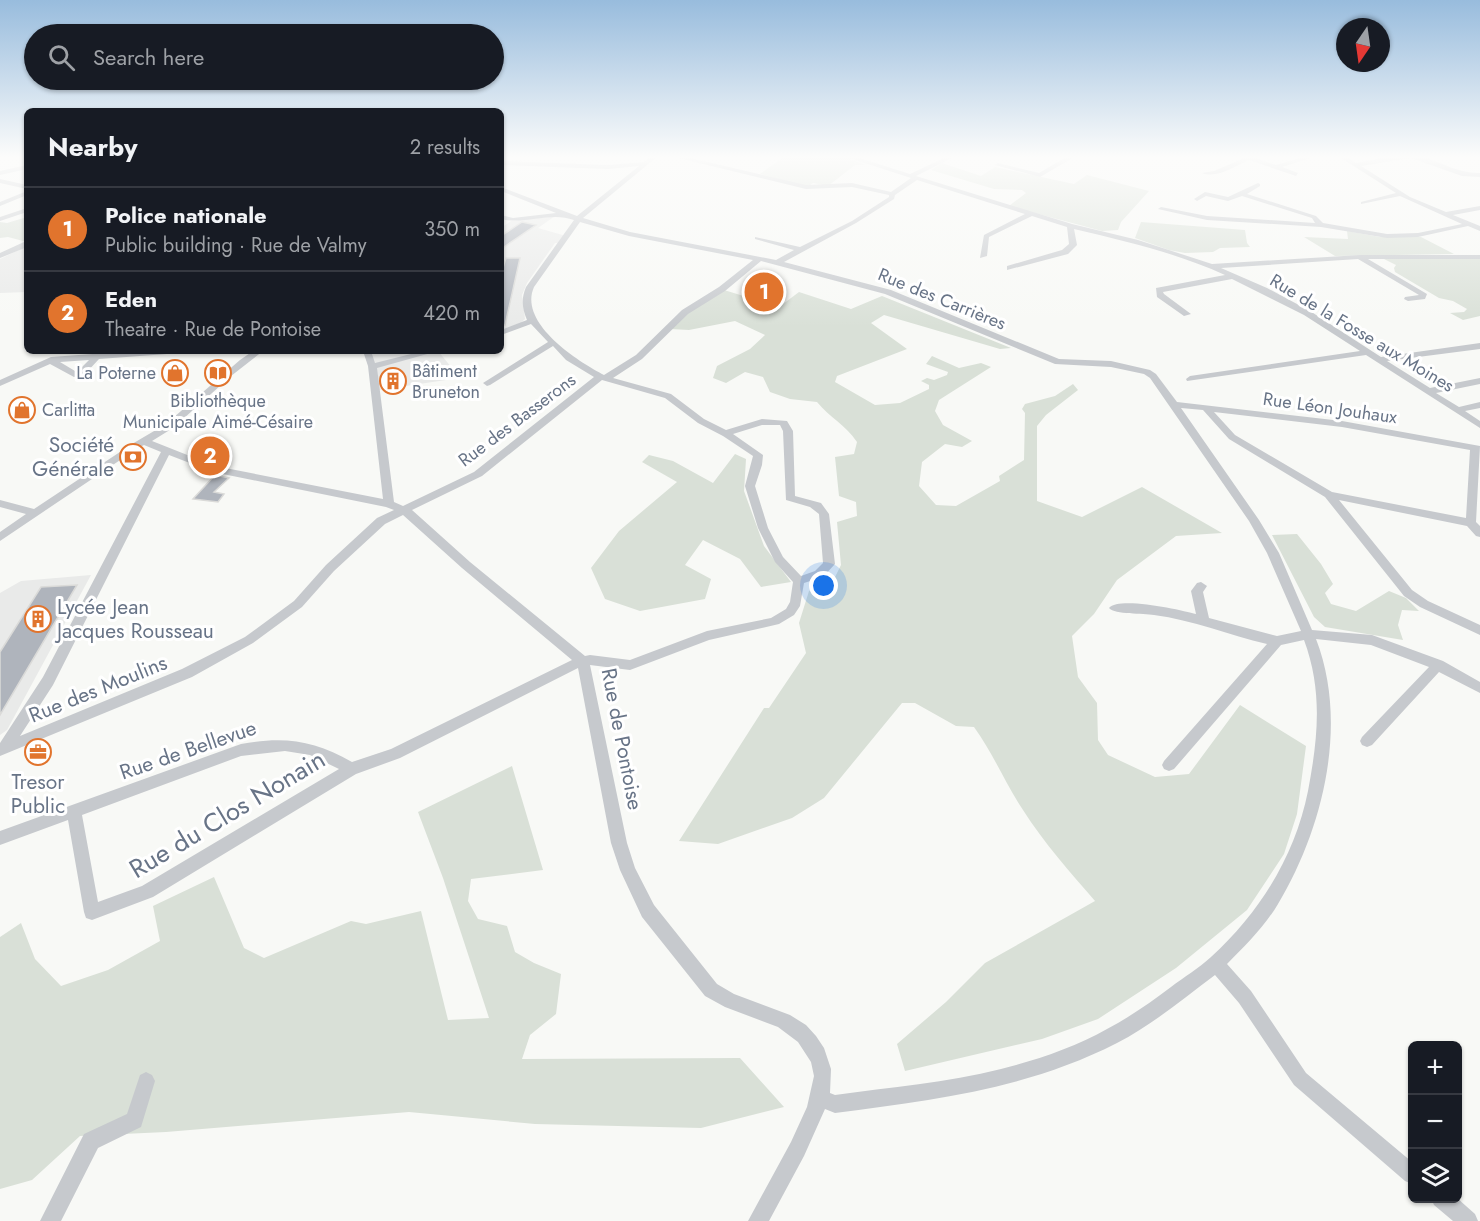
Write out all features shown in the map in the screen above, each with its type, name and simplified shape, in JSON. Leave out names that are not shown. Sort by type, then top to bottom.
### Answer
[{"type":"street","points":[[0,219],[18,213]]},
{"type":"street","points":[[504,332],[532,321],[526,296],[530,287],[578,219],[585,213]]},
{"type":"street","points":[[777,262],[867,213]]},
{"type":"street","name":"Rue de la Fosse aux Moines","points":[[1028,213],[1070,226],[1136,241],[1234,276],[1293,305],[1382,359],[1480,424]]},
{"type":"street","points":[[1181,213],[1207,218],[1321,225],[1396,236],[1418,235],[1469,224]]},
{"type":"street","points":[[1301,213],[1314,217],[1321,225]]},
{"type":"street","points":[[1445,214],[1451,213]]},
{"type":"street","points":[[504,218],[513,220],[564,214]]},
{"type":"street","name":"Rue des Carrières","points":[[564,214],[629,234],[760,258],[888,292],[1058,362],[1111,364],[1138,368],[1153,376],[1274,553],[1319,663],[1325,704],[1322,755],[1310,817],[1293,862],[1271,902],[1216,964],[1113,1036],[1072,1055],[1001,1078],[945,1089],[835,1104],[819,1098]]},
{"type":"street","points":[[983,256],[986,236],[1031,214]]},
{"type":"street","points":[[1445,214],[1480,229]]},
{"type":"street","points":[[1010,268],[1065,252],[1073,245],[1070,226]]},
{"type":"street","points":[[757,238],[802,250]]},
{"type":"street","points":[[0,256],[24,245]]},
{"type":"street","points":[[1211,266],[1360,257],[1480,257]]},
{"type":"street","points":[[1360,257],[1423,294],[1422,297],[1408,299]]},
{"type":"street","points":[[603,378],[639,357],[684,312],[722,289],[760,258]]},
{"type":"street","points":[[1187,314],[1160,295],[1159,290],[1234,276]]},
{"type":"street","name":"Rue des Basserons","points":[[403,511],[489,467],[603,378],[569,358],[532,321]]},
{"type":"street","points":[[487,383],[552,343]]},
{"type":"street","points":[[1382,359],[1480,346]]},
{"type":"street","points":[[1190,379],[1370,352]]},
{"type":"street","points":[[0,383],[51,360],[58,354]]},
{"type":"street","points":[[51,360],[131,354]]},
{"type":"street","points":[[0,537],[135,446],[183,417],[236,366],[254,354]]},
{"type":"street","points":[[368,354],[372,366],[389,504]]},
{"type":"street","points":[[372,366],[422,354]]},
{"type":"street","points":[[74,374],[82,371],[96,357]]},
{"type":"street","points":[[51,360],[74,374]]},
{"type":"street","points":[[73,386],[74,374]]},
{"type":"street","points":[[603,378],[668,396],[701,421],[758,455],[750,486],[763,528],[779,559],[799,581]]},
{"type":"street","points":[[1430,391],[1480,381]]},
{"type":"street","name":"Rue Léon Jouhaux","points":[[1174,404],[1353,426],[1478,448]]},
{"type":"street","points":[[1459,410],[1480,405]]},
{"type":"street","points":[[1206,408],[1232,437],[1329,495],[1470,523],[1480,533]]},
{"type":"street","points":[[726,434],[755,423],[773,420],[784,423],[788,431],[790,498],[795,501],[810,501],[821,507],[824,514],[829,564],[819,574],[799,581]]},
{"type":"street","name":"Rue de Pontoise","points":[[145,442],[213,469],[363,497],[389,504],[403,511],[583,662],[619,843],[628,870],[648,911],[711,990],[724,1000],[777,1017],[794,1027],[814,1046],[823,1076],[818,1107],[758,1221]]},
{"type":"street","points":[[1470,523],[1478,448]]},
{"type":"street","points":[[1,751],[48,681],[167,450]]},
{"type":"street","points":[[363,497],[381,496],[387,489]]},
{"type":"street","points":[[1329,495],[1408,593],[1424,604],[1480,630]]},
{"type":"street","points":[[0,503],[35,513]]},
{"type":"street","name":"Rue des Moulins","points":[[1,751],[187,673],[249,640],[305,598],[358,539],[381,521],[403,511]]},
{"type":"street","points":[[351,769],[395,754],[583,662],[590,660],[630,665],[707,636],[758,626],[784,617],[796,603],[799,581]]},
{"type":"street","points":[[1201,586],[1197,591],[1204,621]]},
{"type":"street","points":[[1115,608],[1146,609],[1204,621],[1254,637],[1277,641],[1308,634],[1372,640],[1438,665],[1480,688]]},
{"type":"street","points":[[1170,765],[1277,641]]},
{"type":"street","points":[[1367,741],[1438,665]]},
{"type":"street","name":"Rue de Bellevue","points":[[0,838],[74,813],[241,750],[269,744],[305,747],[330,755],[351,769]]},
{"type":"street","name":"Rue du Clos Nonain","points":[[74,813],[92,912],[147,892],[351,769]]},
{"type":"street","points":[[1216,964],[1245,997],[1300,1078],[1408,1170]]},
{"type":"street","points":[[50,1221],[91,1142],[134,1120],[146,1081]]},
{"type":"street","points":[[1448,1203],[1468,1221]]},
{"type":"shaded area","points":[[1035,213],[1129,213],[1121,222],[1118,230],[1102,231]]},
{"type":"shaded area","points":[[555,216],[538,228],[566,236],[561,243],[555,243],[527,283],[522,295],[525,319],[521,323],[504,329],[504,226],[511,221]]},
{"type":"shaded area","points":[[24,218],[24,241],[8,237],[0,238],[0,222],[7,223]]},
{"type":"shaded area","points":[[1141,222],[1245,230],[1250,247],[1220,248],[1213,252],[1185,253],[1169,250],[1135,238]]},
{"type":"shaded area","points":[[1347,231],[1380,237],[1421,237],[1454,254],[1335,256],[1304,237],[1348,239]]},
{"type":"shaded area","points":[[24,247],[24,292],[0,293],[0,259]]},
{"type":"shaded area","points":[[1384,259],[1480,259],[1480,316],[1463,320],[1450,313],[1464,312],[1467,309],[1453,301],[1439,298],[1395,272],[1396,265]]},
{"type":"shaded area","points":[[724,290],[779,307],[799,292],[851,309],[882,296],[1011,348],[1000,349],[884,315],[871,323],[907,349],[837,376],[835,382],[875,405],[900,403],[929,389],[929,385],[921,381],[927,378],[934,380],[947,375],[948,372],[926,364],[932,356],[959,368],[981,363],[991,367],[939,400],[935,411],[943,425],[972,441],[962,447],[945,444],[922,462],[919,486],[936,505],[956,506],[1000,481],[999,476],[1024,460],[1025,413],[1022,409],[1025,404],[1055,396],[1073,384],[1078,390],[1046,415],[1037,426],[1037,501],[1082,517],[1142,487],[1222,533],[1176,536],[1117,580],[1094,614],[1072,636],[1078,677],[1097,703],[1098,740],[1108,755],[1155,777],[1189,774],[1240,705],[1306,746],[1297,814],[1284,854],[1247,910],[1176,968],[1098,1019],[1042,1039],[905,1071],[897,1044],[946,1002],[985,963],[1095,901],[1031,822],[974,727],[956,726],[915,703],[902,703],[824,798],[792,818],[718,844],[679,841],[764,708],[769,708],[806,653],[799,623],[809,591],[835,577],[841,565],[837,522],[857,516],[856,502],[839,496],[835,457],[854,454],[857,442],[848,430],[817,402],[790,399],[770,392],[763,377],[745,372],[726,383],[713,378],[717,366],[750,349],[765,335],[735,321],[689,330],[670,329],[685,315]]},
{"type":"shaded area","points":[[371,354],[440,354],[452,368],[446,380],[379,390],[376,363],[373,362]]},
{"type":"shaded area","points":[[735,454],[746,459],[744,491],[764,546],[791,582],[761,587],[740,559],[703,540],[685,565],[711,579],[705,599],[640,611],[605,599],[591,568],[619,531],[677,482],[642,462],[649,455],[673,461],[713,483]]},
{"type":"shaded area","points":[[1297,534],[1321,564],[1333,584],[1325,593],[1331,604],[1356,611],[1389,591],[1406,598],[1419,611],[1402,610],[1398,625],[1403,640],[1325,627],[1314,617],[1272,535]]},
{"type":"shaded area","points":[[91,575],[7,730],[0,735],[0,593],[21,581]]},
{"type":"shaded area","points":[[512,766],[543,870],[471,879],[468,901],[478,919],[507,926],[515,952],[561,974],[556,1014],[530,1035],[522,1059],[740,1058],[784,1107],[701,1128],[535,1124],[409,1112],[166,1132],[80,1136],[32,1180],[0,1189],[0,937],[21,923],[35,959],[61,986],[108,970],[160,941],[153,906],[214,877],[244,948],[264,958],[351,921],[366,924],[421,911],[448,1020],[489,1018],[443,878],[418,812]]},
{"type":"building","points":[[522,222],[536,225],[504,247],[504,234]]},
{"type":"building","points":[[506,258],[520,258],[505,325],[504,325],[504,264]]},
{"type":"building","name":"Bâtiment Bruneton","points":[[399,374],[401,386],[386,389],[384,377]]},
{"type":"building","points":[[215,475],[229,478],[214,492],[224,494],[218,502],[193,499]]},
{"type":"building","name":"Lycée Jean Jacques Rousseau","points":[[77,585],[0,715],[0,652],[41,587]]},
{"type":"place","name":"Police nationale","points":[[764,292]]},
{"type":"place","name":"La Poterne","points":[[175,373]]},
{"type":"place","name":"Bibliothèque Municipale Aimé-Césaire","points":[[218,373]]},
{"type":"place","name":"Bâtiment Bruneton","points":[[393,381]]},
{"type":"place","name":"Carlitta","points":[[22,410]]},
{"type":"place","name":"Eden","points":[[210,456]]},
{"type":"place","name":"Société Générale","points":[[133,457]]},
{"type":"place","name":"Lycée Jean Jacques Rousseau","points":[[38,619]]},
{"type":"place","name":"Tresor Public","points":[[38,752]]}]
